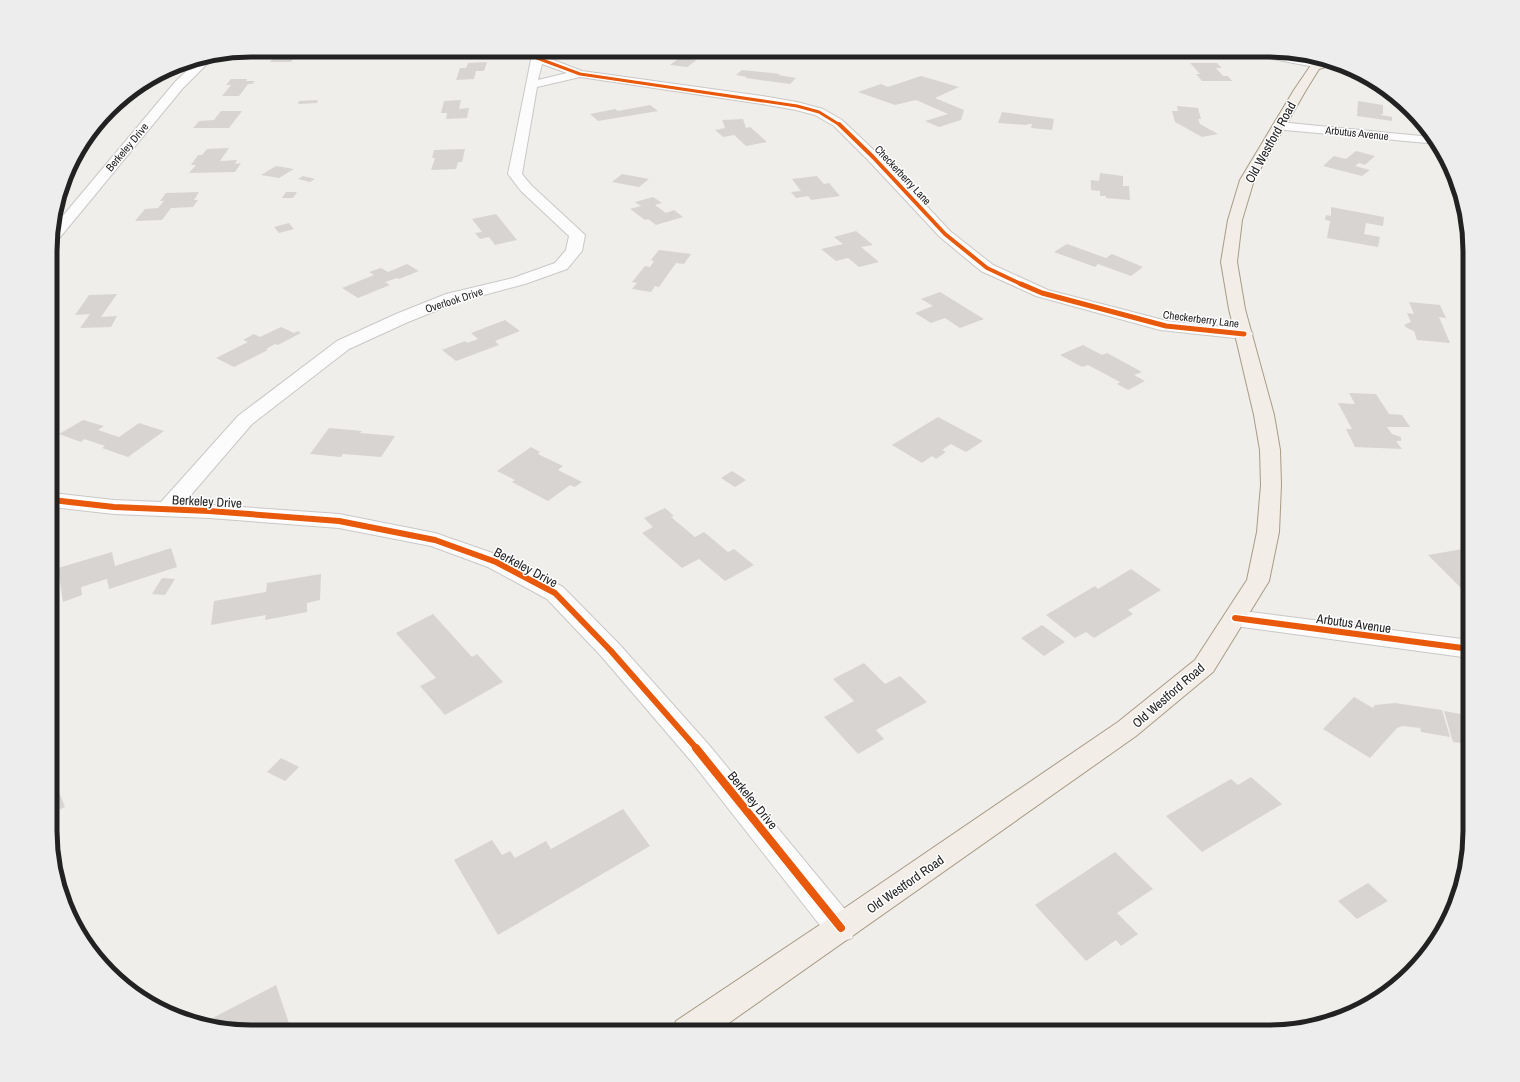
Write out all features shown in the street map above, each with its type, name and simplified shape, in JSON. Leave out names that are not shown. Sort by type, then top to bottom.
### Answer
[{"type":"main road","name":"Old Westford Road","points":[[698,1025],[841,928],[1127,729],[1204,666],[1258,581],[1268,532],[1271,485],[1270,450],[1264,415],[1237,309],[1229,262],[1235,220],[1247,180],[1315,67],[1322,65]]},
{"type":"street","name":"Overlook Drive","points":[[167,509],[245,420],[343,345],[402,318],[452,298],[519,281],[561,266],[574,251],[577,235],[526,188],[515,174],[537,57]]},
{"type":"street","name":"Checkerberry Lane","points":[[544,57],[580,74],[762,100],[797,106],[818,112],[838,123],[873,157],[945,234],[987,268],[1042,293],[1166,326],[1244,334]]},
{"type":"street","name":"Berkeley Drive","points":[[58,231],[179,85],[201,64]]},
{"type":"street","name":"Checkerberry Lane","points":[[531,85],[580,74]]},
{"type":"street","name":"Arbutus Avenue","points":[[1279,126],[1428,140]]},
{"type":"street","name":"Berkeley Drive","points":[[57,501],[114,508],[167,509],[339,521],[435,540],[496,562],[555,593],[611,651],[700,753],[841,928]]},
{"type":"street","name":"Arbutus Avenue","points":[[1235,618],[1463,648]]},
{"type":"building","points":[[274,57],[295,57],[291,62],[270,62]]},
{"type":"building","points":[[666,57],[693,57],[690,59],[697,60],[687,67],[670,65],[678,59]]},
{"type":"building","points":[[487,62],[484,71],[476,71],[474,79],[456,80],[460,68],[466,68],[468,63]]},
{"type":"building","points":[[1190,63],[1217,63],[1222,68],[1216,68],[1223,76],[1228,76],[1232,81],[1202,81],[1196,74],[1200,74]]},
{"type":"building","points":[[742,70],[780,74],[778,75],[796,78],[790,84],[745,78],[747,77],[736,75]]},
{"type":"building","points":[[921,76],[959,87],[935,98],[964,110],[961,120],[939,127],[925,121],[948,114],[916,100],[895,105],[858,92],[881,84],[888,87]]},
{"type":"building","points":[[231,79],[247,79],[246,81],[255,81],[252,84],[248,84],[239,96],[222,96],[231,85],[226,85]]},
{"type":"building","points":[[318,100],[317,103],[298,104],[299,101]]},
{"type":"building","points":[[461,100],[459,109],[469,108],[467,118],[446,119],[447,113],[441,113],[444,101]]},
{"type":"building","points":[[1358,101],[1383,105],[1383,114],[1381,115],[1392,117],[1392,121],[1357,116]]},
{"type":"building","points":[[650,105],[658,111],[598,121],[590,114],[615,109],[618,111]]},
{"type":"building","points":[[1177,106],[1198,108],[1201,119],[1198,119],[1200,124],[1218,134],[1202,137],[1175,122],[1172,111],[1178,111]]},
{"type":"building","points":[[221,111],[242,111],[229,128],[193,128],[199,121],[214,120]]},
{"type":"building","points":[[1002,112],[1054,119],[1052,130],[1031,128],[1032,124],[998,123]]},
{"type":"building","points":[[743,119],[746,128],[750,127],[767,142],[746,146],[734,135],[723,137],[715,130],[725,128],[722,120]]},
{"type":"building","points":[[229,148],[220,161],[237,160],[235,164],[241,163],[235,172],[189,173],[196,165],[191,165],[198,155],[202,155],[207,149]]},
{"type":"building","points":[[465,149],[462,162],[458,162],[456,169],[431,170],[435,158],[432,158],[434,150]]},
{"type":"building","points":[[1356,151],[1375,156],[1365,165],[1359,163],[1355,166],[1370,170],[1362,176],[1323,166],[1334,156],[1346,159]]},
{"type":"building","points":[[276,166],[294,169],[279,178],[261,175]]},
{"type":"building","points":[[1100,173],[1123,176],[1123,186],[1129,186],[1130,200],[1106,198],[1106,196],[1100,196],[1100,191],[1091,190],[1091,180],[1099,181]]},
{"type":"building","points":[[622,174],[649,179],[639,187],[612,182]]},
{"type":"building","points":[[303,176],[315,179],[310,182],[298,179]]},
{"type":"building","points":[[817,176],[824,184],[829,183],[840,196],[811,200],[808,196],[796,198],[791,192],[801,191],[792,179]]},
{"type":"building","points":[[199,192],[194,200],[198,200],[193,207],[171,208],[162,220],[135,221],[145,209],[158,208],[164,201],[160,201],[166,193]]},
{"type":"building","points":[[286,192],[297,192],[293,198],[282,198]]},
{"type":"building","points":[[653,197],[662,203],[655,205],[666,213],[674,210],[683,217],[656,225],[648,219],[645,220],[630,209],[641,206],[635,202]]},
{"type":"building","points":[[1331,207],[1384,217],[1383,226],[1366,223],[1364,234],[1380,237],[1378,247],[1327,238],[1330,221],[1325,220],[1326,215],[1331,216]]},
{"type":"building","points":[[496,214],[517,240],[495,245],[489,237],[480,239],[475,233],[482,232],[472,219]]},
{"type":"building","points":[[289,223],[294,229],[279,233],[274,227]]},
{"type":"building","points":[[856,231],[873,245],[861,247],[879,262],[859,267],[848,258],[836,261],[821,249],[843,244],[834,237]]},
{"type":"building","points":[[1067,244],[1106,258],[1112,254],[1143,267],[1131,276],[1098,264],[1095,267],[1054,252]]},
{"type":"building","points":[[659,250],[691,254],[684,264],[676,263],[659,287],[655,286],[651,292],[632,289],[637,283],[632,282],[645,266],[650,267],[654,261],[651,260]]},
{"type":"building","points":[[407,264],[419,271],[399,279],[397,278],[385,282],[390,285],[358,298],[342,288],[374,275],[369,272],[381,268],[388,272]]},
{"type":"building","points":[[940,292],[984,319],[960,328],[945,318],[931,323],[915,313],[933,306],[921,299]]},
{"type":"building","points":[[117,294],[101,317],[117,316],[111,327],[80,328],[90,314],[75,315],[89,295]]},
{"type":"building","points":[[1409,302],[1440,305],[1446,318],[1439,317],[1450,343],[1417,340],[1414,331],[1404,325],[1411,322],[1407,313],[1414,314]]},
{"type":"building","points":[[505,320],[520,331],[495,341],[499,345],[456,361],[442,350],[465,341],[467,343],[478,339],[471,333]]},
{"type":"building","points":[[281,327],[294,333],[298,331],[301,333],[278,345],[275,344],[266,349],[268,350],[234,367],[216,358],[248,342],[243,340],[254,334],[260,337]]},
{"type":"building","points":[[1083,345],[1102,355],[1107,353],[1142,372],[1134,375],[1145,381],[1128,390],[1117,384],[1120,382],[1088,365],[1082,367],[1060,355]]},
{"type":"building","points":[[1349,393],[1376,394],[1389,414],[1402,415],[1410,427],[1387,427],[1392,434],[1401,437],[1401,441],[1396,441],[1402,449],[1355,447],[1346,429],[1352,429],[1338,403],[1355,404]]},
{"type":"building","points":[[938,417],[983,441],[966,452],[951,444],[942,450],[946,452],[936,459],[932,456],[922,463],[892,445]]},
{"type":"building","points":[[83,420],[104,426],[98,430],[119,437],[139,423],[164,431],[128,457],[102,448],[105,446],[84,439],[81,442],[59,434]]},
{"type":"building","points":[[329,428],[362,431],[360,433],[395,436],[381,457],[343,454],[341,457],[310,454]]},
{"type":"building","points":[[531,447],[540,452],[538,454],[563,466],[558,470],[582,482],[575,487],[570,485],[548,501],[512,482],[515,480],[497,471]]},
{"type":"building","points":[[732,471],[746,480],[735,487],[721,478]]},
{"type":"building","points":[[665,508],[674,516],[671,517],[695,537],[704,532],[728,552],[734,549],[754,565],[725,581],[699,559],[682,568],[642,533],[653,527],[644,518]]},
{"type":"building","points":[[171,548],[177,567],[109,589],[107,579],[81,587],[82,595],[63,602],[58,568],[112,552],[115,566]]},
{"type":"building","points":[[1463,549],[1463,589],[1462,589],[1428,555]]},
{"type":"building","points":[[1131,569],[1161,590],[1128,610],[1133,614],[1094,638],[1086,632],[1075,638],[1046,615],[1095,586],[1098,589]]},
{"type":"building","points":[[321,574],[320,600],[307,603],[307,612],[265,620],[266,615],[211,625],[214,601],[266,592],[267,583]]},
{"type":"building","points":[[162,578],[175,579],[165,595],[152,594]]},
{"type":"building","points":[[433,614],[472,657],[477,654],[503,682],[445,715],[420,686],[436,678],[396,633]]},
{"type":"building","points":[[1042,625],[1065,642],[1044,656],[1021,638]]},
{"type":"building","points":[[864,663],[885,684],[900,676],[927,702],[876,730],[884,739],[858,754],[824,717],[854,701],[833,679]]},
{"type":"building","points":[[1354,697],[1373,708],[1375,705],[1395,703],[1442,710],[1450,737],[1421,732],[1420,728],[1403,726],[1397,728],[1370,758],[1323,729]]},
{"type":"building","points":[[1444,711],[1463,714],[1463,743],[1453,742]]},
{"type":"building","points":[[281,758],[299,767],[285,781],[267,772]]},
{"type":"building","points":[[1251,777],[1282,804],[1202,852],[1166,816],[1231,779],[1238,785]]},
{"type":"building","points":[[57,787],[65,807],[57,811]]},
{"type":"building","points":[[623,809],[650,846],[498,935],[454,860],[492,840],[502,855],[510,851],[515,858],[546,841],[551,849]]},
{"type":"building","points":[[1115,852],[1153,889],[1117,913],[1138,934],[1121,946],[1116,940],[1086,961],[1035,905]]},
{"type":"building","points":[[1368,883],[1388,901],[1357,919],[1338,901]]},
{"type":"building","points":[[276,985],[290,1025],[238,1025],[209,1020]]},
{"type":"cycle path","points":[[537,58],[580,74],[762,100],[797,106],[819,112],[838,123],[873,157],[945,234],[987,268],[1042,293],[1166,326],[1244,334]]},
{"type":"cycle path","points":[[57,501],[114,507],[209,511],[339,521],[435,540],[496,562],[555,593],[611,651],[700,753],[841,928]]},
{"type":"cycle path","points":[[1235,618],[1463,648]]}]
